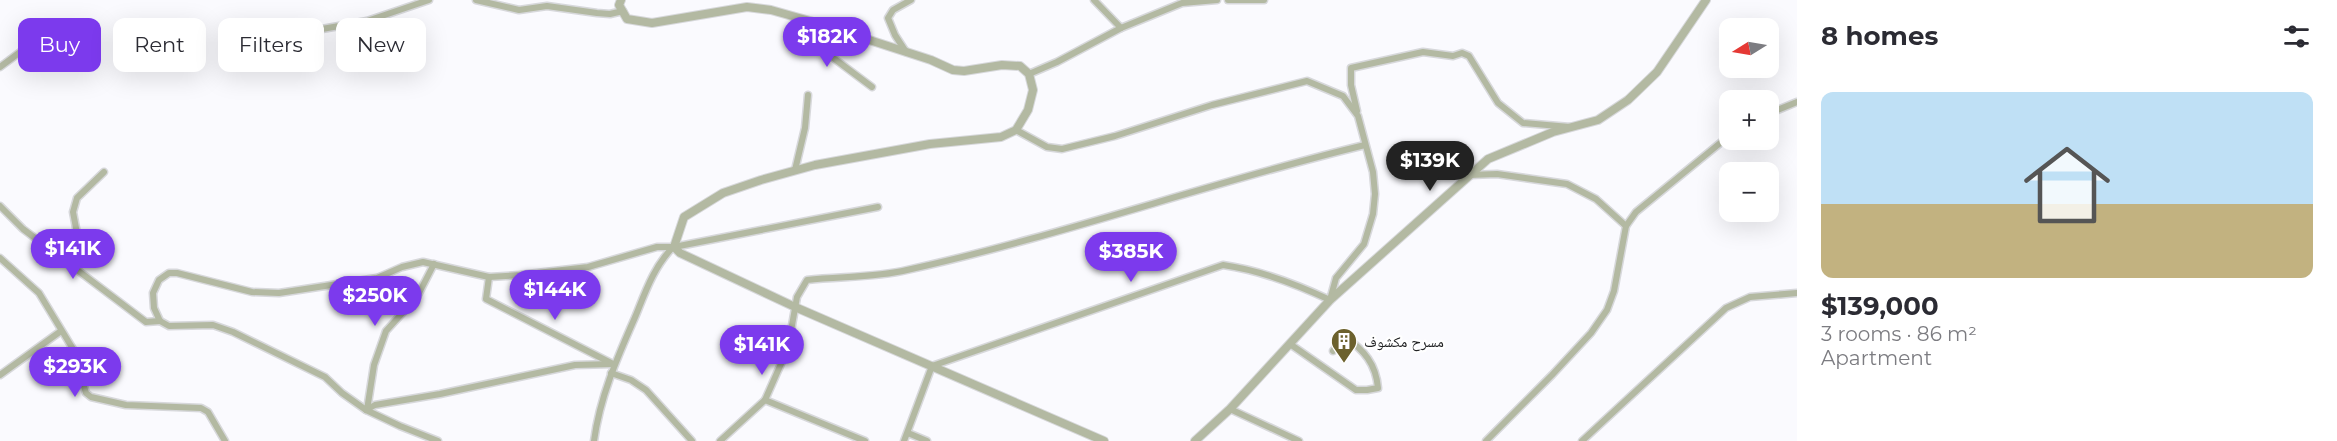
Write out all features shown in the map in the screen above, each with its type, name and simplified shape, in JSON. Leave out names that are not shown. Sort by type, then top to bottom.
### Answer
[{"type":"street","points":[[324,29],[368,21],[429,0]]},
{"type":"street","points":[[476,0],[519,10],[547,6],[597,14],[623,11]]},
{"type":"street","points":[[594,441],[613,364],[652,275],[660,261],[674,247],[684,217],[703,203],[723,193],[795,170],[930,144],[1002,137],[1016,130],[1028,110],[1033,90],[1029,74],[1020,66],[1002,65],[964,71],[953,70],[834,28],[771,10],[747,7],[652,22],[627,19],[619,5],[621,0]]},
{"type":"street","points":[[906,52],[888,18],[893,10],[911,0]]},
{"type":"street","points":[[1094,0],[1121,28]]},
{"type":"street","points":[[1029,74],[1121,28],[1182,3],[1217,0]]},
{"type":"street","points":[[1228,0],[1264,0]]},
{"type":"street","points":[[1195,441],[1230,409],[1330,300],[1488,159],[1521,144],[1598,120],[1628,100],[1657,72],[1706,0]]},
{"type":"street","points":[[834,28],[828,54],[872,87]]},
{"type":"street","points":[[1330,300],[1336,278],[1364,244],[1373,214],[1375,194],[1373,172],[1351,85],[1351,68],[1423,52],[1454,56],[1462,53],[1469,56],[1498,103],[1523,123],[1570,127]]},
{"type":"street","points":[[0,67],[18,54]]},
{"type":"street","points":[[1016,130],[1047,147],[1062,149],[1115,136],[1212,105],[1307,81],[1343,96],[1358,116]]},
{"type":"street","points":[[795,170],[805,129],[808,95]]},
{"type":"street","points":[[1779,109],[1797,102]]},
{"type":"street","points":[[1486,441],[1591,333],[1607,310],[1614,291],[1626,226],[1636,212],[1719,144]]},
{"type":"street","points":[[720,441],[765,400],[788,348],[797,297],[807,280],[905,271],[986,251],[1211,185],[1365,145]]},
{"type":"street","points":[[76,267],[82,260],[73,212],[77,198],[104,172]]},
{"type":"street","points":[[1468,175],[1497,174],[1517,179],[1567,184],[1596,199],[1626,226]]},
{"type":"street","points":[[0,206],[22,229],[146,321],[160,321],[170,326],[213,325],[233,332],[326,377],[342,393],[366,410],[438,441]]},
{"type":"street","points":[[160,321],[154,308],[153,293],[159,280],[169,273],[194,276],[219,285],[252,292],[279,294],[377,278],[402,267],[423,262],[489,277],[588,267],[657,248],[674,247],[878,207]]},
{"type":"street","points":[[674,247],[680,253],[795,307],[1104,441]]},
{"type":"street","points":[[0,258],[39,293],[73,349],[86,393],[91,397],[126,405],[201,408],[208,412],[225,441]]},
{"type":"street","points":[[366,410],[374,365],[386,331],[417,297],[434,264]]},
{"type":"street","points":[[932,366],[1223,265],[1242,268],[1293,284],[1330,300]]},
{"type":"street","points":[[489,277],[486,299],[613,364]]},
{"type":"street","points":[[1582,441],[1726,308],[1750,297],[1797,293]]},
{"type":"street","points":[[0,375],[61,332]]},
{"type":"street","points":[[1290,344],[1356,390],[1378,387],[1373,364],[1361,348],[1345,337],[1333,351]]},
{"type":"street","points":[[366,410],[375,405],[575,366],[613,364]]},
{"type":"street","points":[[904,441],[932,366]]},
{"type":"street","points":[[610,373],[631,380],[646,390],[692,441]]},
{"type":"street","points":[[765,400],[865,441]]},
{"type":"street","points":[[1230,409],[1299,441]]},
{"type":"street","points":[[908,433],[927,441]]},
{"type":"place","name":"مسرح مكشوف","points":[[1344,364]]}]
